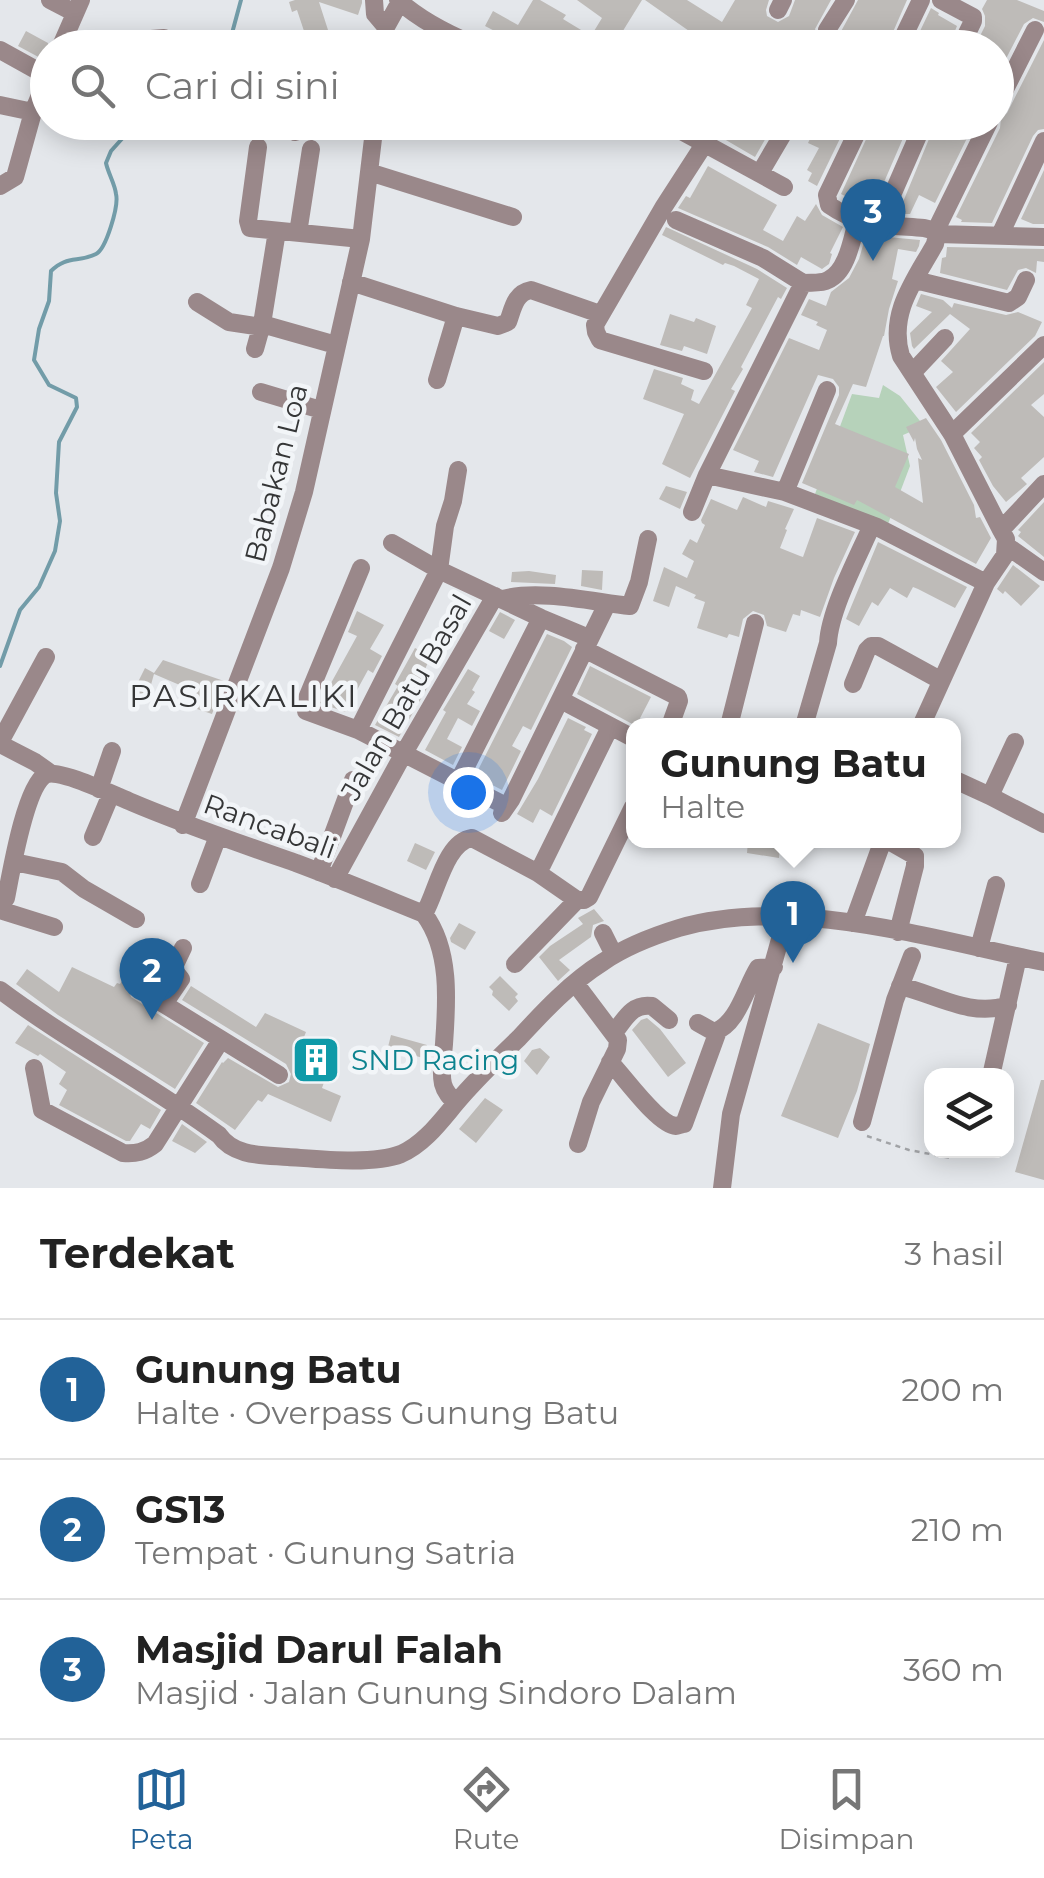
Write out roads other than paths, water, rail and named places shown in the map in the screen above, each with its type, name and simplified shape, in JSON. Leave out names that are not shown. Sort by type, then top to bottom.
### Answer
[{"type":"street","points":[[50,0],[78,6],[67,30]]},
{"type":"street","points":[[374,0],[375,14],[386,27]]},
{"type":"street","points":[[827,30],[846,0]]},
{"type":"street","points":[[907,30],[922,0]]},
{"type":"street","points":[[941,0],[964,5],[973,21],[969,30]]},
{"type":"street","points":[[386,30],[400,1],[447,30]]},
{"type":"street","points":[[1014,71],[1035,30]]},
{"type":"street","points":[[0,50],[30,67]]},
{"type":"street","points":[[0,105],[30,111]]},
{"type":"street","points":[[0,186],[14,177],[30,122]]},
{"type":"street","name":"Babakan Loa","points":[[183,824],[282,568],[304,492],[361,239],[373,140]]},
{"type":"street","points":[[699,140],[784,187]]},
{"type":"street","points":[[760,173],[779,140]]},
{"type":"street","points":[[854,140],[826,200],[829,206],[857,222],[924,228],[936,233],[1044,237]]},
{"type":"street","points":[[878,225],[916,140]]},
{"type":"street","points":[[980,140],[936,233],[935,244],[902,303],[897,325],[899,350],[952,434],[1004,538],[1044,572]]},
{"type":"street","points":[[1000,234],[1044,141]]},
{"type":"street","points":[[704,371],[600,340],[595,325],[705,143]]},
{"type":"street","points":[[258,146],[250,228],[361,239]]},
{"type":"street","points":[[298,233],[311,149]]},
{"type":"street","points":[[369,172],[513,217]]},
{"type":"street","points":[[676,220],[763,258],[803,283],[829,280],[836,274],[857,222]]},
{"type":"street","points":[[255,348],[278,230]]},
{"type":"street","points":[[915,280],[1009,302],[1018,297],[1026,280]]},
{"type":"street","points":[[351,282],[498,326],[508,322],[520,294],[531,290],[600,314]]},
{"type":"street","points":[[692,512],[707,474],[803,283]]},
{"type":"street","points":[[197,302],[229,322],[336,345]]},
{"type":"street","points":[[438,380],[456,316]]},
{"type":"street","points":[[913,372],[946,338]]},
{"type":"street","points":[[952,434],[1044,345]]},
{"type":"street","points":[[785,492],[827,390]]},
{"type":"street","points":[[261,392],[321,410]]},
{"type":"street","points":[[358,730],[438,571],[458,470]]},
{"type":"street","points":[[707,474],[785,492],[872,525],[986,582]]},
{"type":"street","points":[[924,718],[986,582],[1005,555],[1004,538],[1044,484]]},
{"type":"street","points":[[806,718],[841,597],[872,525]]},
{"type":"street","points":[[499,598],[580,599],[630,606],[640,582],[648,539]]},
{"type":"street","points":[[392,543],[438,571],[541,618],[678,697],[673,718]]},
{"type":"street","points":[[361,568],[305,703],[306,711],[358,730],[456,784],[506,806],[607,604]]},
{"type":"street","name":"Jalan Batu Basal","points":[[328,875],[499,598]]},
{"type":"street","points":[[456,784],[541,618]]},
{"type":"street","points":[[730,718],[755,623]]},
{"type":"street","points":[[853,684],[871,646],[878,646],[940,680]]},
{"type":"street","points":[[0,743],[46,658]]},
{"type":"street","points":[[562,700],[626,735]]},
{"type":"street","points":[[542,865],[610,727]]},
{"type":"street","points":[[990,796],[1015,742]]},
{"type":"street","name":"Rancabali","points":[[0,743],[49,772],[424,914]]},
{"type":"street","points":[[93,837],[112,750]]},
{"type":"street","points":[[49,772],[35,790],[24,819],[6,898],[0,908],[54,927]]},
{"type":"street","points":[[328,875],[353,780]]},
{"type":"street","points":[[961,783],[1044,824]]},
{"type":"street","points":[[456,1103],[444,1090],[441,1078],[446,1018],[444,963],[440,943],[424,914],[455,846],[472,838],[538,873],[577,900],[584,900],[626,821]]},
{"type":"street","points":[[200,884],[218,836]]},
{"type":"street","points":[[853,923],[882,848]]},
{"type":"street","points":[[898,932],[915,866],[915,856],[900,848]]},
{"type":"street","points":[[14,862],[62,872],[136,919]]},
{"type":"street","points":[[979,948],[996,885]]},
{"type":"street","points":[[515,964],[577,900]]},
{"type":"street","points":[[0,990],[180,1106],[242,1152],[352,1160],[397,1156],[410,1149],[575,983],[614,955],[677,929],[718,918],[853,923],[1044,962]]},
{"type":"street","points":[[722,1179],[730,1114],[786,918]]},
{"type":"street","points":[[602,933],[614,955]]},
{"type":"street","points":[[164,1004],[181,980],[173,969],[183,948]]},
{"type":"street","points":[[862,1122],[912,956]]},
{"type":"street","points":[[993,1068],[1018,957]]},
{"type":"street","points":[[610,1062],[659,1117],[672,1126],[684,1124],[718,1031],[732,1020],[758,968],[774,968]]},
{"type":"street","points":[[575,983],[618,1040],[578,1144]]},
{"type":"street","points":[[900,986],[987,1010],[1008,1005]]},
{"type":"street","points":[[142,990],[279,1076]]},
{"type":"street","points":[[614,1033],[638,1006],[652,1006],[669,1020]]},
{"type":"street","points":[[698,1023],[718,1031]]},
{"type":"street","points":[[34,1068],[42,1110],[123,1154],[135,1154],[154,1144],[222,1040]]},
{"type":"waterway","points":[[233,30],[241,0]]},
{"type":"waterway","points":[[0,666],[20,610],[39,587],[55,551],[60,521],[56,493],[59,442],[77,407],[76,398],[49,385],[34,360],[49,301],[51,271],[62,263],[96,254],[104,244],[116,208],[106,163],[121,140]]},
{"type":"place","name":"Masjid Darul Falah","points":[[873,261]]},
{"type":"place","name":"Gunung Batu","points":[[793,963]]},
{"type":"place","name":"GS13","points":[[152,1020]]},
{"type":"place","name":"SND Racing","points":[[316,1060]]},
{"type":"district","name":"PASIRKALIKI","points":[[244,695]]}]
